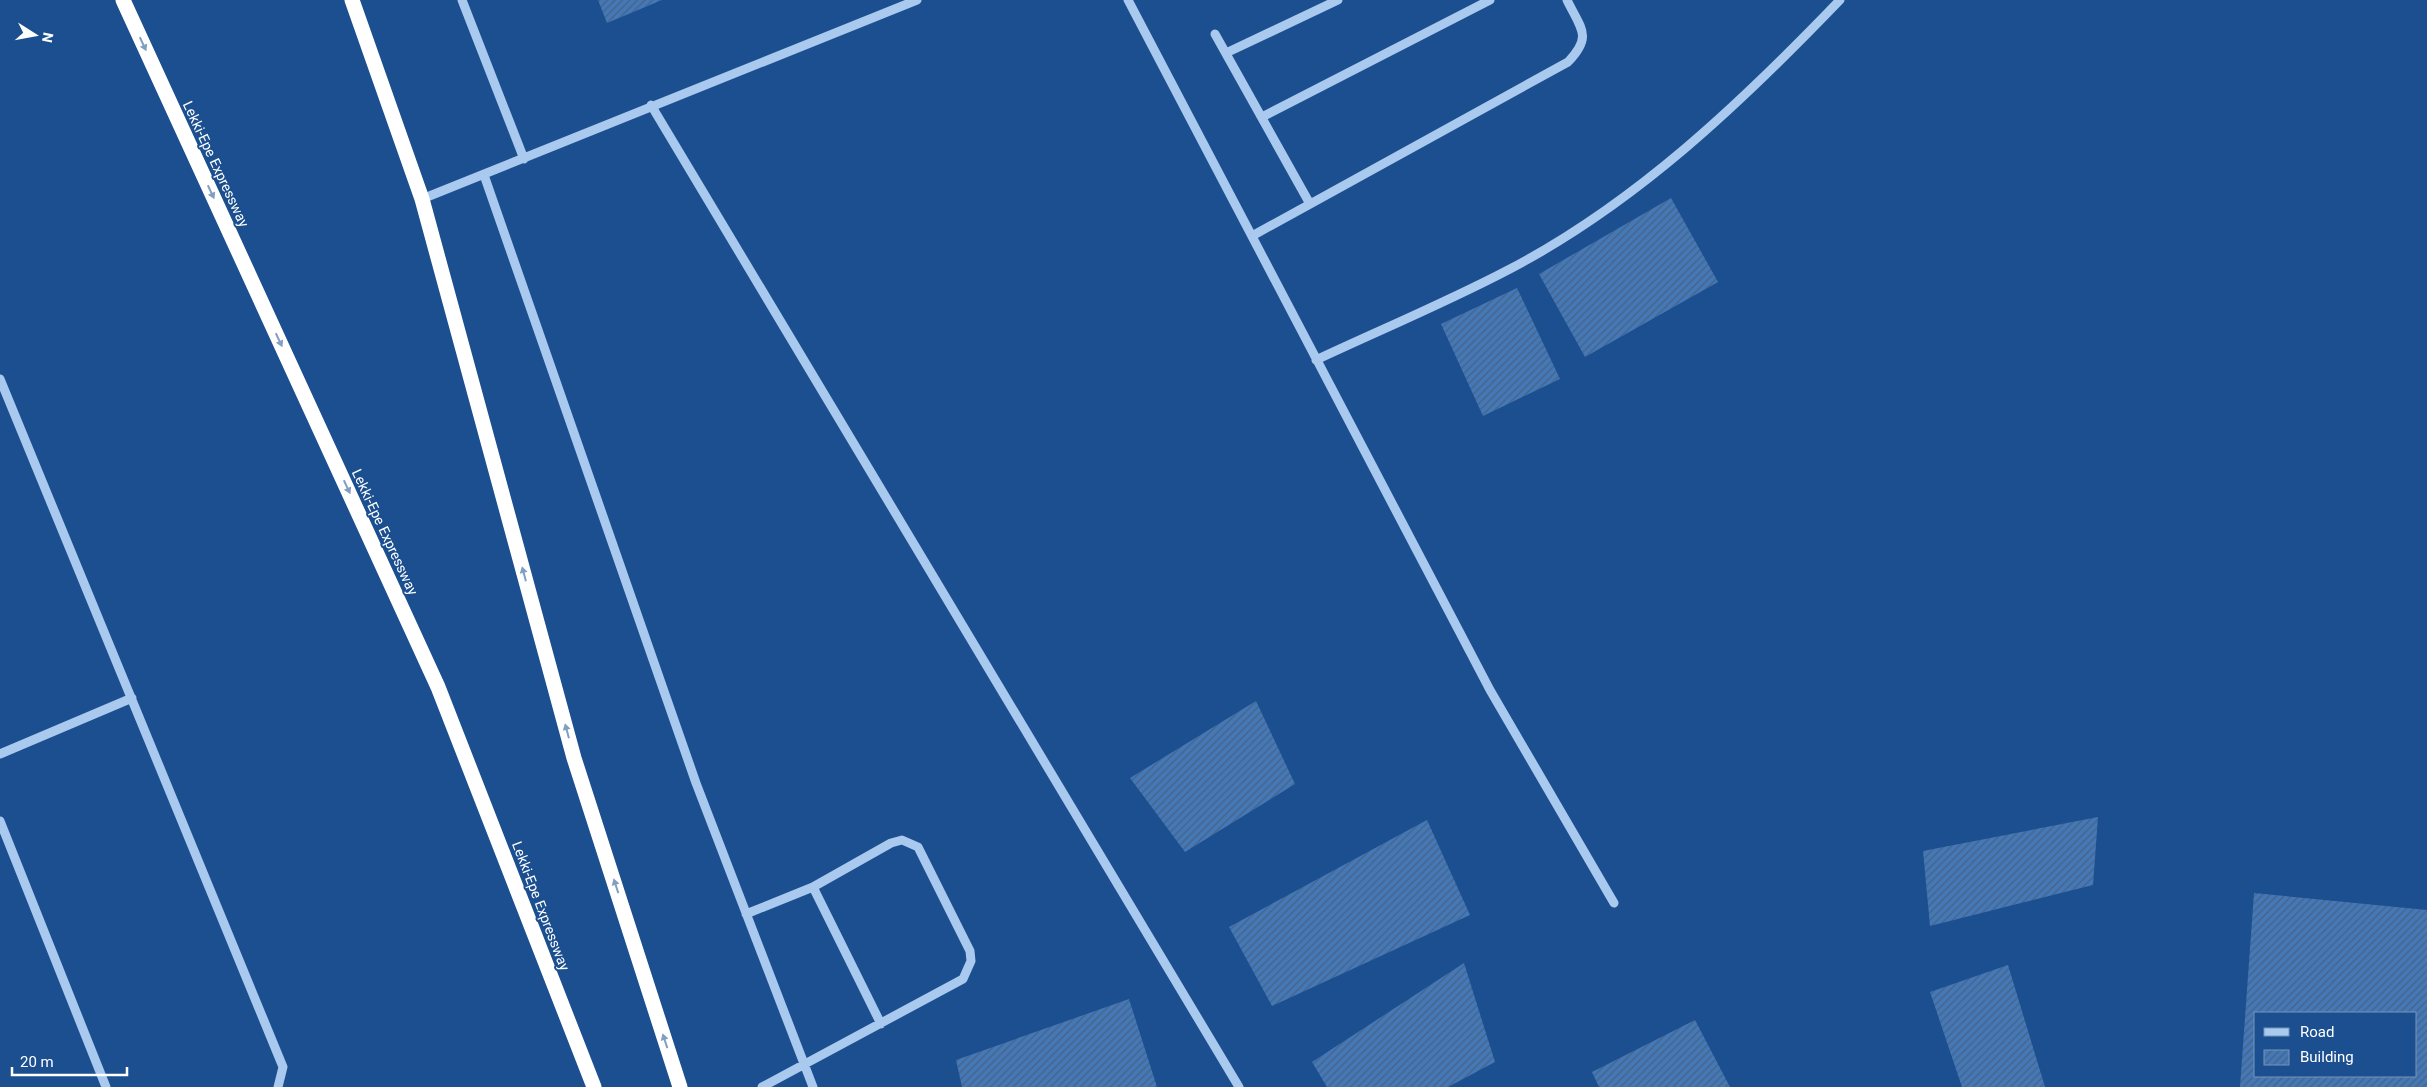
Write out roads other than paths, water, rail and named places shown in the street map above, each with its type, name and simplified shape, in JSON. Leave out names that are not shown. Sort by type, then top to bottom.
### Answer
[{"type":"highway","name":"Lekki-Epe Expressway","points":[[123,0],[438,687],[594,1087]]},
{"type":"highway","points":[[352,0],[422,199],[574,758],[680,1087]]},
{"type":"street","points":[[462,0],[524,159]]},
{"type":"street","points":[[422,199],[524,159],[651,105],[917,0]]},
{"type":"street","points":[[1128,0],[1490,690],[1614,903]]},
{"type":"street","points":[[1226,53],[1338,0]]},
{"type":"street","points":[[1262,117],[1490,0]]},
{"type":"street","points":[[1252,236],[1568,62],[1580,49],[1584,35],[1567,0]]},
{"type":"street","points":[[1316,360],[1508,270],[1594,218],[1683,152],[1775,68],[1840,0]]},
{"type":"street","points":[[1215,34],[1310,204]]},
{"type":"street","points":[[651,105],[1239,1087]]},
{"type":"street","points":[[484,175],[696,783],[813,1087]]},
{"type":"street","points":[[0,380],[283,1067],[278,1087]]},
{"type":"street","points":[[0,754],[132,698]]},
{"type":"street","points":[[0,821],[106,1087]]},
{"type":"street","points":[[746,914],[813,887],[891,843],[902,840],[918,847],[966,942],[970,951],[971,961],[963,979],[762,1087]]},
{"type":"street","points":[[813,887],[881,1024]]}]
